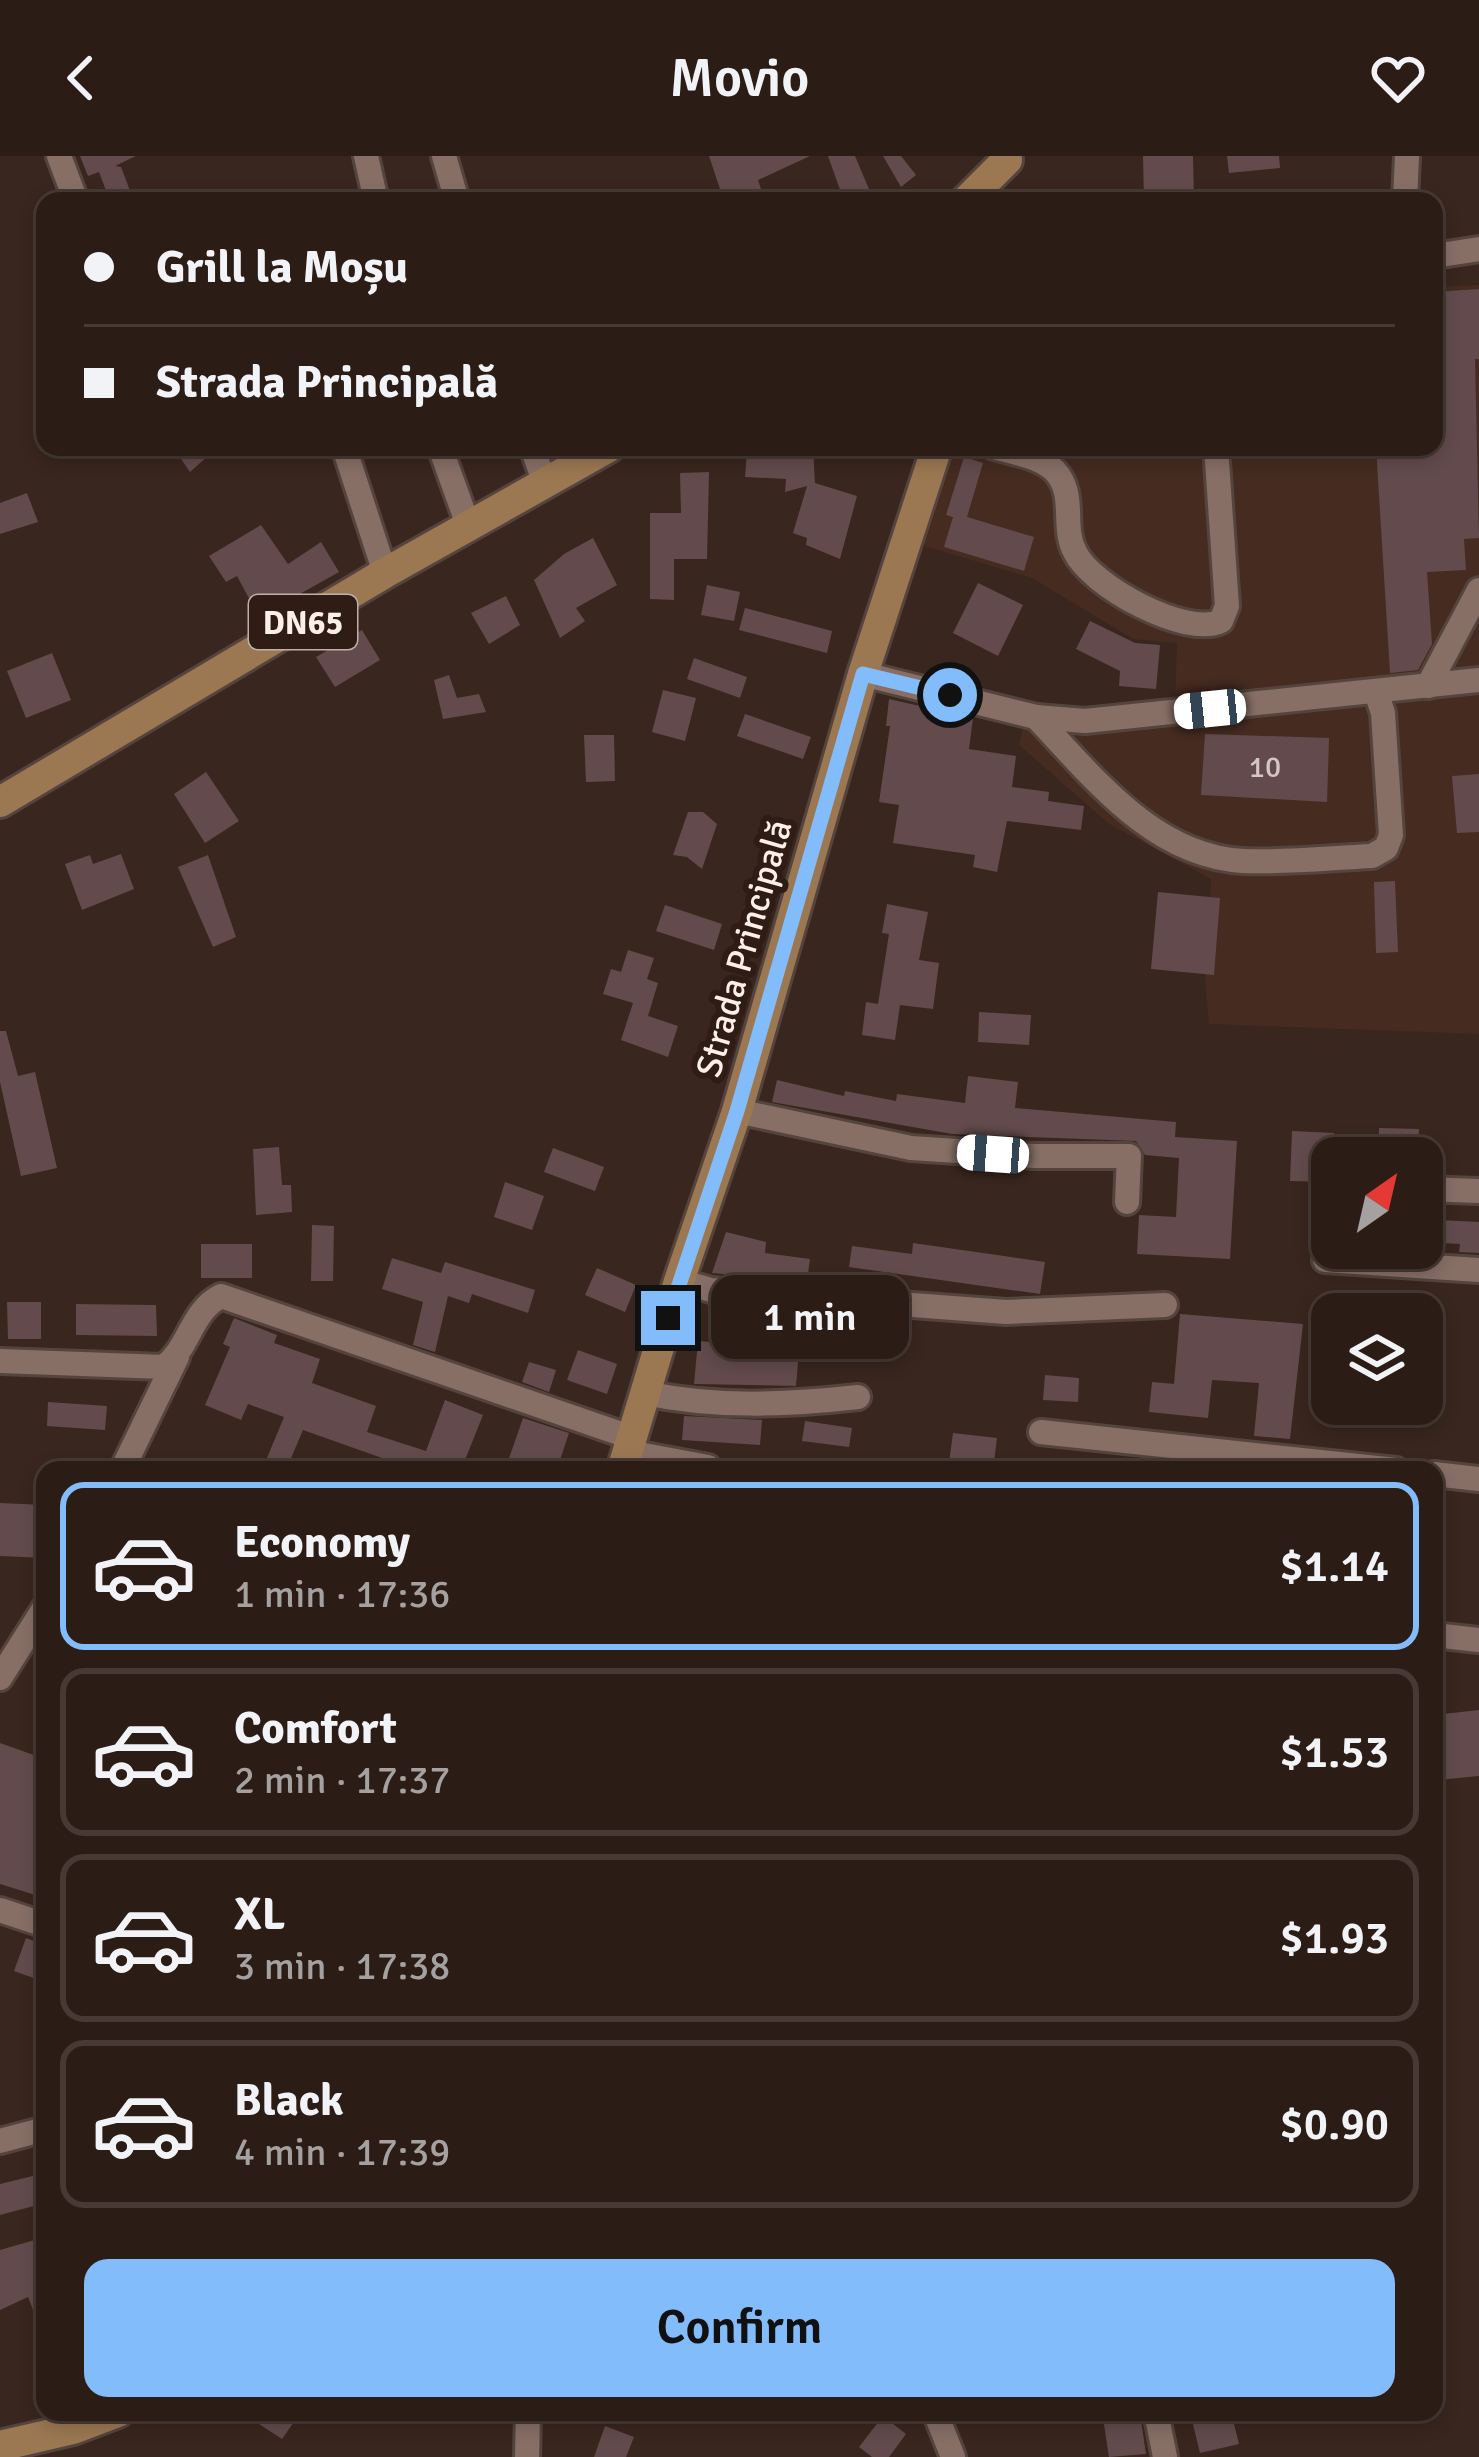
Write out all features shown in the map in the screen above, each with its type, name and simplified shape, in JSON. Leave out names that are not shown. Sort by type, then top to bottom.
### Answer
[{"type":"main road","points":[[975,192],[1008,158]]},
{"type":"main road","points":[[999,192],[1008,158]]},
{"type":"main road","name":"DN65","points":[[0,802],[385,573],[593,456]]},
{"type":"main road","name":"Strada Principală","points":[[628,1453],[679,1281],[737,1111],[863,674],[934,456]]},
{"type":"main road","points":[[14,2449],[95,2421]]},
{"type":"street","points":[[59,156],[73,192]]},
{"type":"street","points":[[366,156],[374,192]]},
{"type":"street","points":[[444,156],[454,192]]},
{"type":"street","points":[[1406,192],[1408,156]]},
{"type":"street","points":[[1443,255],[1479,249]]},
{"type":"street","points":[[347,456],[385,573]]},
{"type":"street","points":[[443,456],[468,525]]},
{"type":"street","points":[[535,456],[545,484]]},
{"type":"street","points":[[1026,456],[1054,470],[1065,486],[1070,537],[1085,566],[1132,601],[1186,625],[1209,627],[1221,621],[1227,606],[1217,456]]},
{"type":"street","points":[[1429,686],[1479,590]]},
{"type":"street","points":[[863,674],[1036,717],[1085,721],[1479,680]]},
{"type":"street","points":[[1036,717],[1120,806],[1156,832],[1206,854],[1241,861],[1372,856],[1386,848],[1391,835],[1383,713],[1376,692]]},
{"type":"street","points":[[737,1111],[911,1148],[1129,1156],[1127,1202]]},
{"type":"street","points":[[1443,1190],[1479,1191]]},
{"type":"street","points":[[1443,1268],[1479,1270]]},
{"type":"street","points":[[679,1281],[711,1290],[1006,1312],[1165,1305]]},
{"type":"street","points":[[126,1461],[204,1304],[221,1296],[628,1453],[673,1461]]},
{"type":"street","points":[[0,1361],[164,1367],[176,1358]]},
{"type":"street","points":[[645,1393],[685,1402],[780,1405],[858,1397]]},
{"type":"street","points":[[1041,1432],[1312,1461]]},
{"type":"street","points":[[1443,1475],[1479,1479]]},
{"type":"street","points":[[1443,1636],[1479,1640]]},
{"type":"street","points":[[0,1678],[35,1641]]},
{"type":"street","points":[[0,1910],[36,1922]]},
{"type":"street","points":[[0,2140],[36,2131]]},
{"type":"street","points":[[527,2457],[528,2421]]},
{"type":"street","points":[[938,2421],[952,2457]]},
{"type":"street","points":[[1158,2421],[1165,2457]]},
{"type":"shaded area","points":[[1479,285],[1479,1034],[1209,1024],[1205,982],[1211,879],[1109,824],[1019,745],[1029,700],[1101,711],[1175,702],[1177,643],[1133,639],[1032,578],[924,546],[953,456],[1443,456],[1443,287]]},
{"type":"building","points":[[80,156],[136,156],[115,166],[121,167],[131,192],[107,192],[99,172],[88,176]]},
{"type":"building","points":[[709,156],[810,156],[758,180],[762,192],[721,192]]},
{"type":"building","points":[[828,156],[855,156],[870,192],[841,192]]},
{"type":"building","points":[[883,156],[901,156],[916,175],[901,187]]},
{"type":"building","points":[[1143,156],[1193,156],[1194,192],[1144,192]]},
{"type":"building","points":[[1227,156],[1279,156],[1280,168],[1229,173]]},
{"type":"building","points":[[1479,289],[1479,359],[1475,359],[1479,538],[1464,539],[1466,570],[1427,572],[1432,644],[1418,670],[1390,673],[1377,456],[1443,456],[1443,291]]},
{"type":"building","points":[[179,456],[208,456],[190,472]]},
{"type":"building","points":[[747,456],[814,456],[815,483],[857,496],[840,559],[806,545],[807,538],[793,533],[807,486],[785,492],[786,479],[745,477]]},
{"type":"building","points":[[964,457],[983,463],[967,517],[1034,537],[1024,571],[944,547],[953,517],[946,515]]},
{"type":"building","points":[[709,472],[707,559],[674,559],[674,600],[650,599],[650,513],[681,513],[680,473]]},
{"type":"building","points":[[27,493],[38,522],[0,534],[0,503]]},
{"type":"building","points":[[261,525],[288,564],[321,542],[339,572],[259,617],[237,576],[226,582],[209,556]]},
{"type":"building","points":[[593,538],[617,585],[576,608],[585,621],[560,638],[534,580],[564,554]]},
{"type":"building","points":[[978,583],[1023,605],[998,656],[953,633]]},
{"type":"building","points":[[707,585],[740,592],[734,621],[701,615]]},
{"type":"building","points":[[506,596],[520,625],[489,644],[471,613]]},
{"type":"building","points":[[745,608],[832,631],[827,653],[739,630]]},
{"type":"building","points":[[1090,621],[1135,643],[1160,645],[1156,689],[1119,686],[1120,671],[1076,649]]},
{"type":"building","points":[[362,630],[380,660],[335,687],[316,657]]},
{"type":"building","points":[[52,653],[71,700],[26,718],[7,671]]},
{"type":"building","points":[[694,658],[747,677],[740,698],[687,679]]},
{"type":"building","points":[[449,675],[457,698],[479,694],[486,712],[443,719],[434,680]]},
{"type":"building","points":[[663,690],[696,698],[685,741],[652,732]]},
{"type":"building","points":[[889,699],[973,718],[969,749],[1016,756],[1012,787],[1049,792],[1048,801],[1084,806],[1081,830],[1007,821],[997,872],[973,867],[975,855],[893,843],[899,805],[879,802],[890,726],[886,726]]},
{"type":"building","points":[[745,714],[811,737],[803,759],[737,736]]},
{"type":"building","points":[[1205,734],[1329,738],[1327,802],[1201,795]]},
{"type":"building","points":[[584,735],[614,735],[615,781],[586,782]]},
{"type":"building","points":[[206,772],[239,821],[205,843],[174,794]]},
{"type":"building","points":[[1479,774],[1479,832],[1457,833],[1452,776]]},
{"type":"building","points":[[688,812],[703,812],[717,824],[702,869],[687,857],[673,855]]},
{"type":"building","points":[[121,854],[134,889],[82,910],[65,864],[90,855],[93,864]]},
{"type":"building","points":[[208,855],[236,937],[213,947],[178,867]]},
{"type":"building","points":[[1395,881],[1398,952],[1376,953],[1374,882]]},
{"type":"building","points":[[1158,892],[1220,898],[1214,975],[1151,969]]},
{"type":"building","points":[[887,904],[928,912],[919,960],[939,963],[933,1009],[900,1005],[895,1040],[862,1035],[866,1002],[878,1004],[889,934],[882,933]]},
{"type":"building","points":[[665,905],[722,924],[714,950],[656,931]]},
{"type":"building","points":[[628,950],[654,958],[647,979],[658,983],[648,1016],[678,1026],[668,1057],[621,1040],[633,1003],[603,994],[611,969],[621,972]]},
{"type":"building","points":[[979,1012],[1031,1015],[1029,1045],[978,1042]]},
{"type":"building","points":[[0,1031],[6,1031],[18,1076],[35,1072],[57,1168],[21,1176],[0,1082]]},
{"type":"building","points":[[968,1076],[1018,1082],[1015,1108],[1176,1122],[1175,1137],[1237,1141],[1230,1259],[1137,1254],[1139,1215],[1176,1217],[1179,1158],[1145,1155],[1136,1141],[952,1134],[772,1102],[777,1080],[844,1096],[845,1091],[896,1101],[897,1094],[965,1103]]},
{"type":"building","points":[[1379,1128],[1419,1129],[1419,1137],[1379,1137]]},
{"type":"building","points":[[1292,1131],[1334,1133],[1334,1137],[1311,1137],[1311,1182],[1290,1181]]},
{"type":"building","points":[[279,1147],[282,1185],[291,1185],[292,1212],[256,1215],[253,1149]]},
{"type":"building","points":[[553,1148],[604,1167],[595,1191],[544,1172]]},
{"type":"building","points":[[505,1182],[544,1196],[532,1230],[494,1217]]},
{"type":"building","points":[[1443,1220],[1479,1222],[1479,1253],[1459,1252],[1460,1244],[1443,1243]]},
{"type":"building","points":[[312,1225],[334,1226],[333,1281],[311,1281]]},
{"type":"building","points":[[726,1232],[766,1242],[765,1253],[810,1259],[807,1281],[712,1273]]},
{"type":"building","points":[[913,1243],[1045,1262],[1040,1294],[849,1267],[852,1246],[912,1254]]},
{"type":"building","points":[[201,1244],[252,1244],[252,1278],[201,1278]]},
{"type":"building","points":[[392,1258],[441,1273],[445,1262],[535,1290],[528,1313],[472,1294],[469,1303],[448,1296],[435,1352],[413,1345],[423,1302],[382,1289]]},
{"type":"building","points":[[597,1268],[636,1285],[625,1312],[585,1295]]},
{"type":"building","points":[[7,1302],[41,1302],[41,1339],[8,1339]]},
{"type":"building","points":[[76,1304],[156,1305],[157,1336],[76,1335]]},
{"type":"building","points":[[1180,1314],[1303,1324],[1290,1439],[1254,1436],[1259,1383],[1212,1380],[1208,1418],[1149,1412],[1152,1382],[1174,1384]]},
{"type":"building","points":[[748,1315],[900,1324],[899,1344],[800,1339],[796,1386],[694,1384],[698,1341],[746,1345]]},
{"type":"building","points":[[234,1318],[277,1335],[274,1343],[320,1359],[312,1383],[376,1406],[367,1432],[426,1451],[445,1400],[483,1415],[465,1461],[381,1461],[303,1430],[290,1461],[266,1461],[284,1417],[248,1404],[241,1420],[205,1405],[230,1347],[223,1344]]},
{"type":"building","points":[[578,1350],[617,1364],[607,1394],[567,1380]]},
{"type":"building","points":[[529,1362],[556,1370],[549,1392],[522,1382]]},
{"type":"building","points":[[1045,1375],[1079,1378],[1078,1402],[1043,1400]]},
{"type":"building","points":[[48,1402],[107,1406],[105,1430],[47,1426]]},
{"type":"building","points":[[684,1416],[762,1420],[760,1445],[682,1440]]},
{"type":"building","points":[[523,1418],[569,1433],[560,1461],[508,1461]]},
{"type":"building","points":[[805,1421],[852,1428],[849,1447],[802,1441]]},
{"type":"building","points":[[953,1433],[997,1438],[994,1461],[949,1461]]},
{"type":"building","points":[[0,1503],[36,1505],[36,1558],[0,1556]]},
{"type":"building","points":[[1479,1710],[1479,1776],[1443,1780],[1443,1714]]},
{"type":"building","points":[[0,1743],[36,1756],[36,1895],[0,1884]]},
{"type":"building","points":[[26,1938],[36,1942],[36,1979],[14,1971]]},
{"type":"building","points":[[36,2175],[36,2205],[0,2215],[0,2184]]},
{"type":"building","points":[[36,2240],[36,2318],[28,2297],[0,2310],[0,2250]]},
{"type":"building","points":[[261,2421],[295,2421],[282,2439]]},
{"type":"building","points":[[879,2421],[889,2421],[906,2434],[889,2457],[872,2457],[859,2447]]},
{"type":"building","points":[[1103,2421],[1141,2421],[1146,2454],[1109,2457]]},
{"type":"building","points":[[1192,2421],[1233,2421],[1239,2444],[1200,2453]]},
{"type":"building","points":[[605,2426],[634,2437],[626,2457],[594,2457]]},
{"type":"route","points":[[668,1318],[737,1111],[863,674],[950,695]]}]
